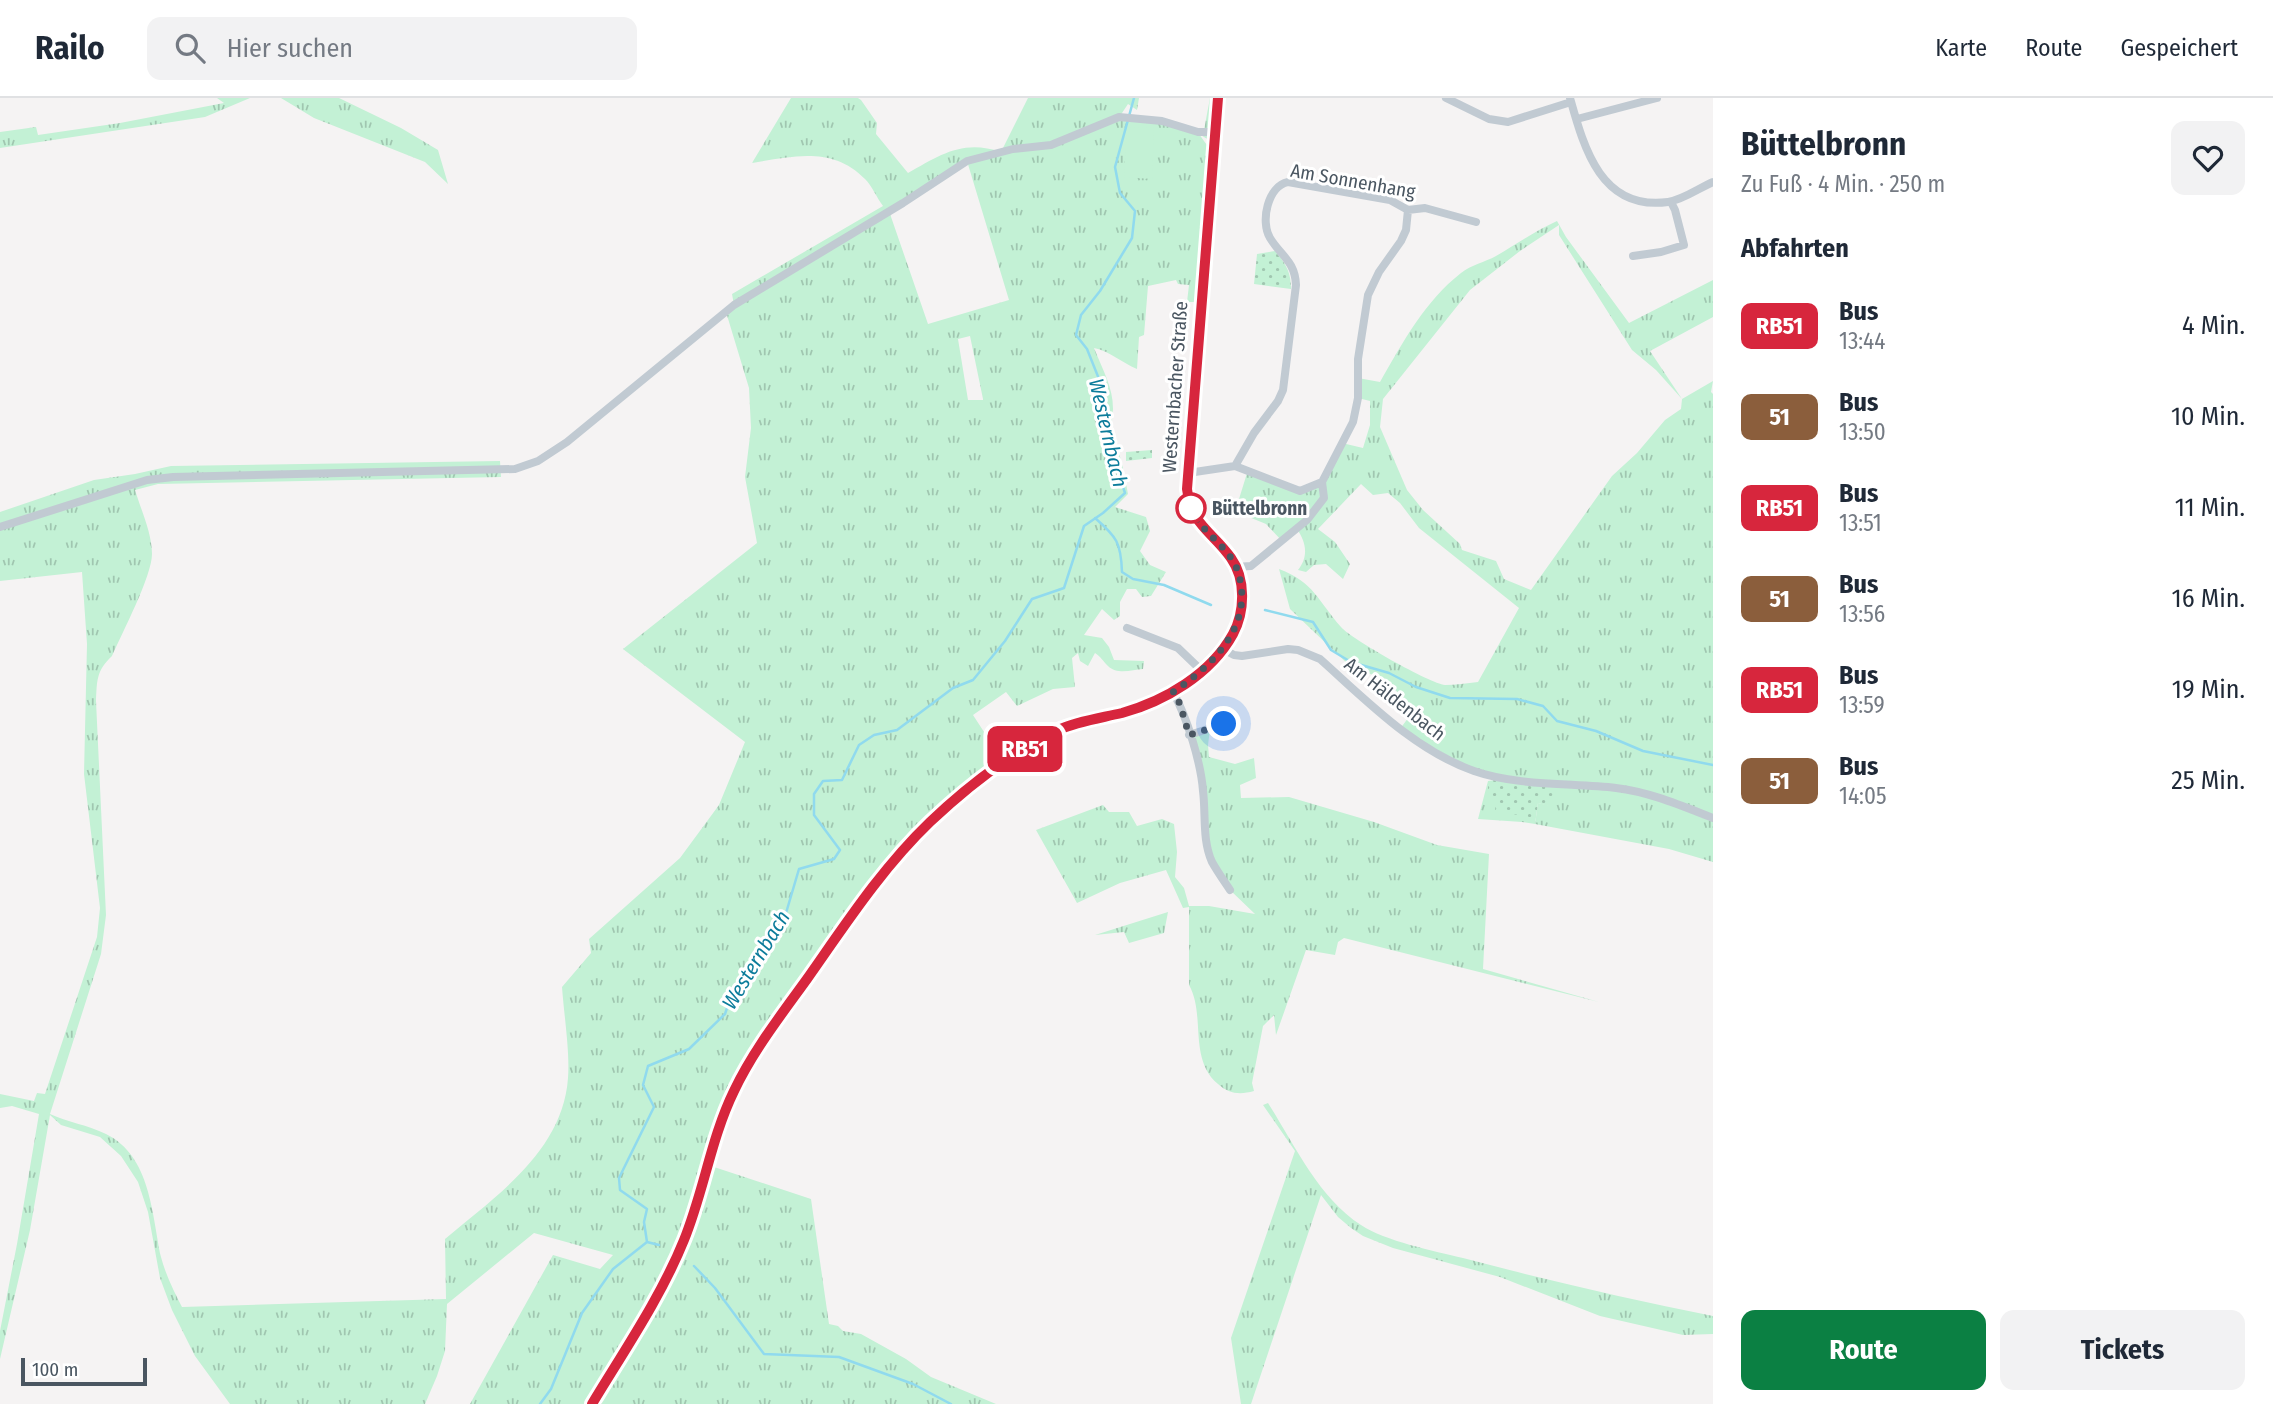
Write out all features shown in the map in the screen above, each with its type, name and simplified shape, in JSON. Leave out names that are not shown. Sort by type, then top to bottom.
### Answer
[{"type":"street","name":"Westernbacher Straße","points":[[592,1404],[645,1314],[683,1242],[721,1119],[751,1058],[862,901],[930,822],[990,772],[1073,724],[1144,706],[1173,692],[1202,670],[1223,649],[1236,625],[1242,604],[1242,592],[1236,567],[1230,556],[1199,523],[1192,511],[1187,489],[1218,98]]},
{"type":"street","points":[[1446,98],[1489,119],[1508,122],[1570,100],[1588,157],[1597,172],[1611,187],[1630,198],[1651,203],[1671,202],[1713,182]]},
{"type":"street","points":[[1577,119],[1657,98]]},
{"type":"street","points":[[0,527],[147,480],[173,477],[515,469],[538,461],[567,442],[734,305],[967,161],[1013,149],[1051,145],[1119,117],[1162,121],[1198,132],[1215,132]]},
{"type":"street","name":"Am Sonnenhang","points":[[1235,466],[1283,390],[1296,274],[1267,229],[1271,193],[1281,183],[1288,182],[1390,200],[1408,210],[1425,208],[1476,222]]},
{"type":"street","points":[[1633,256],[1684,245],[1671,202]]},
{"type":"street","points":[[1236,567],[1251,566],[1307,520],[1324,498],[1322,482],[1353,422],[1358,398],[1358,359],[1368,295],[1401,241],[1406,230],[1408,210]]},
{"type":"street","points":[[1188,473],[1235,466],[1300,491],[1322,482]]},
{"type":"street","points":[[1126,628],[1178,648],[1202,670]]},
{"type":"street","name":"Am Häldenbach","points":[[1223,649],[1238,656],[1288,649],[1309,653],[1320,659],[1401,729],[1431,750],[1477,772],[1638,792],[1713,818]]},
{"type":"street","points":[[1173,692],[1180,704],[1196,755],[1203,791],[1203,821],[1211,860],[1230,890]]},
{"type":"street","points":[[1189,735],[1224,724]]},
{"type":"green space","points":[[217,98],[250,98],[205,117],[0,148],[0,132],[36,127],[38,135],[120,123],[224,103]]},
{"type":"green space","points":[[281,98],[339,98],[401,128],[438,150],[448,184],[425,162],[314,118]]},
{"type":"green space","points":[[791,98],[858,98],[877,123],[876,134],[908,173],[941,155],[963,148],[987,148],[1001,152],[1028,98],[1139,98],[1137,110],[1128,104],[1120,116],[1204,130],[1210,98],[1218,98],[1214,143],[1199,134],[1209,148],[1198,302],[1187,302],[1189,285],[1178,284],[1176,280],[1148,286],[1144,335],[1139,337],[1137,369],[1094,348],[1110,388],[1113,407],[1110,429],[1119,453],[1128,494],[1115,507],[1146,517],[1150,531],[1140,551],[1150,565],[1166,572],[1151,596],[1142,597],[1136,589],[1127,589],[1120,602],[1120,616],[1114,620],[1102,609],[1084,635],[1102,638],[1114,660],[1144,661],[1143,669],[1112,669],[1095,653],[1088,666],[1080,661],[1078,653],[1072,658],[1075,687],[1053,689],[1017,706],[1006,692],[973,715],[1001,758],[899,856],[751,1058],[708,1165],[811,1199],[829,1324],[838,1326],[843,1331],[861,1334],[906,1359],[931,1377],[996,1404],[470,1404],[553,1255],[600,1269],[613,1255],[534,1233],[447,1304],[445,1351],[425,1404],[230,1404],[195,1356],[172,1310],[160,1278],[148,1212],[138,1182],[121,1156],[100,1137],[61,1125],[50,1115],[30,1230],[0,1359],[0,1331],[39,1114],[12,1106],[0,1108],[0,1094],[34,1101],[37,1093],[45,1094],[97,937],[100,908],[84,774],[87,644],[82,572],[0,581],[0,512],[94,480],[171,466],[500,461],[501,477],[158,484],[135,490],[150,538],[151,564],[112,656],[100,672],[96,701],[106,915],[101,954],[50,1114],[106,1134],[121,1144],[132,1157],[147,1188],[163,1263],[182,1307],[446,1299],[445,1239],[524,1170],[554,1128],[563,1104],[568,1078],[568,1045],[562,987],[591,953],[589,939],[680,858],[719,805],[745,742],[623,649],[757,543],[745,477],[751,428],[749,388],[726,312],[734,305],[732,294],[883,206],[865,179],[840,162],[797,156],[752,163]],"holes":[[[967,161],[1009,300],[928,324],[889,211]],[[970,336],[983,399],[983,400],[968,400],[958,339]]]},
{"type":"green space","points":[[1127,127],[1154,128],[1152,179],[1124,177]]},
{"type":"green space","points":[[1557,221],[1629,323],[1713,280],[1713,317],[1650,351],[1682,399],[1713,381],[1713,862],[1669,849],[1535,824],[1538,803],[1555,807],[1477,772],[1400,729],[1414,710],[1384,678],[1353,669],[1290,609],[1279,569],[1308,586],[1348,633],[1391,660],[1437,683],[1445,685],[1478,682],[1519,608],[1419,528],[1400,503],[1388,493],[1373,495],[1361,484],[1318,529],[1335,542],[1350,564],[1343,579],[1326,564],[1314,565],[1306,572],[1298,570],[1304,560],[1305,549],[1297,529],[1282,541],[1266,524],[1244,515],[1239,499],[1248,470],[1300,491],[1322,482],[1342,443],[1363,448],[1370,425],[1370,401],[1358,398],[1358,378],[1380,382],[1426,309],[1461,273]],"holes":[[[1559,225],[1559,235],[1632,350],[1656,370],[1682,399],[1681,409],[1665,420],[1637,453],[1612,476],[1531,590],[1504,579],[1496,561],[1462,550],[1460,544],[1423,510],[1407,490],[1380,427],[1383,399],[1470,290]]]},
{"type":"green space","points":[[1275,251],[1287,268],[1291,289],[1254,284],[1257,254]]},
{"type":"green space","points":[[1152,450],[1152,458],[1126,461],[1126,452]]},
{"type":"green space","points":[[1210,729],[1209,757],[1235,764],[1254,758],[1256,778],[1240,785],[1241,798],[1289,797],[1374,822],[1437,845],[1489,854],[1483,969],[1599,1002],[1344,938],[1338,942],[1335,955],[1306,950],[1276,1035],[1274,1015],[1263,1026],[1252,1083],[1254,1091],[1235,1093],[1226,1090],[1209,1074],[1203,1062],[1194,997],[1189,985],[1189,907],[1183,908],[1166,870],[1120,883],[1077,903],[1036,830],[1103,805],[1109,812],[1129,812],[1137,826],[1162,819],[1174,824],[1177,852],[1175,877],[1184,888],[1189,906],[1209,906],[1255,914],[1230,890],[1211,860],[1203,791],[1189,735]]},
{"type":"green space","points":[[1509,778],[1553,783],[1555,808],[1538,803],[1535,824],[1522,822],[1521,815],[1495,813],[1496,797],[1488,797],[1488,781]]},
{"type":"green space","points":[[1488,781],[1488,796],[1496,796],[1522,815],[1522,822],[1478,819]]},
{"type":"green space","points":[[1168,912],[1164,933],[1129,943],[1124,932],[1095,935]]},
{"type":"green space","points":[[1268,1103],[1298,1153],[1332,1200],[1371,1231],[1410,1245],[1525,1274],[1713,1316],[1713,1334],[1683,1335],[1600,1316],[1500,1277],[1393,1248],[1351,1228],[1338,1217],[1321,1195],[1251,1404],[1241,1404],[1231,1338],[1295,1151],[1263,1105]]},
{"type":"waterway","name":"Westernbach","points":[[540,1404],[551,1389],[582,1313],[613,1269],[647,1242],[644,1222],[647,1209],[620,1190],[619,1178],[654,1107],[643,1085],[648,1066],[689,1049],[725,1014],[731,996],[786,913],[799,869],[834,859],[840,850],[814,815],[814,794],[823,781],[842,780],[859,745],[874,735],[897,730],[953,688],[973,680],[1005,641],[1032,599],[1064,588],[1084,526],[1125,493],[1114,459],[1101,384],[1087,349],[1076,335],[1081,315],[1100,291],[1132,238],[1135,211],[1120,193],[1115,167],[1134,98]]},
{"type":"waterway","points":[[1095,518],[1116,541],[1122,572],[1133,579],[1164,585],[1211,605]]},
{"type":"waterway","points":[[1265,610],[1313,622],[1331,650],[1351,662],[1389,673],[1416,687],[1450,698],[1517,699],[1543,706],[1557,721],[1596,731],[1643,751],[1713,765]]},
{"type":"waterway","points":[[647,1242],[659,1245]]},
{"type":"waterway","points":[[694,1266],[715,1288],[764,1354],[839,1357],[913,1384],[951,1404]]},
{"type":"bus line","name":"RB51","points":[[592,1404],[671,1268],[683,1242],[721,1119],[751,1058],[838,933],[899,856],[930,822],[990,772],[1029,747],[1073,724],[1144,706],[1173,692],[1202,670],[1223,649],[1233,632],[1242,604],[1240,578],[1230,556],[1199,523],[1188,500],[1187,489],[1218,98]]},
{"type":"place","name":"Büttelbronn","points":[[1191,508]]},
{"type":"route","points":[[1191,508],[1199,523],[1230,556],[1236,567],[1240,578],[1242,604],[1239,618],[1223,649],[1189,682],[1173,692],[1180,704],[1189,735],[1224,724]]}]
